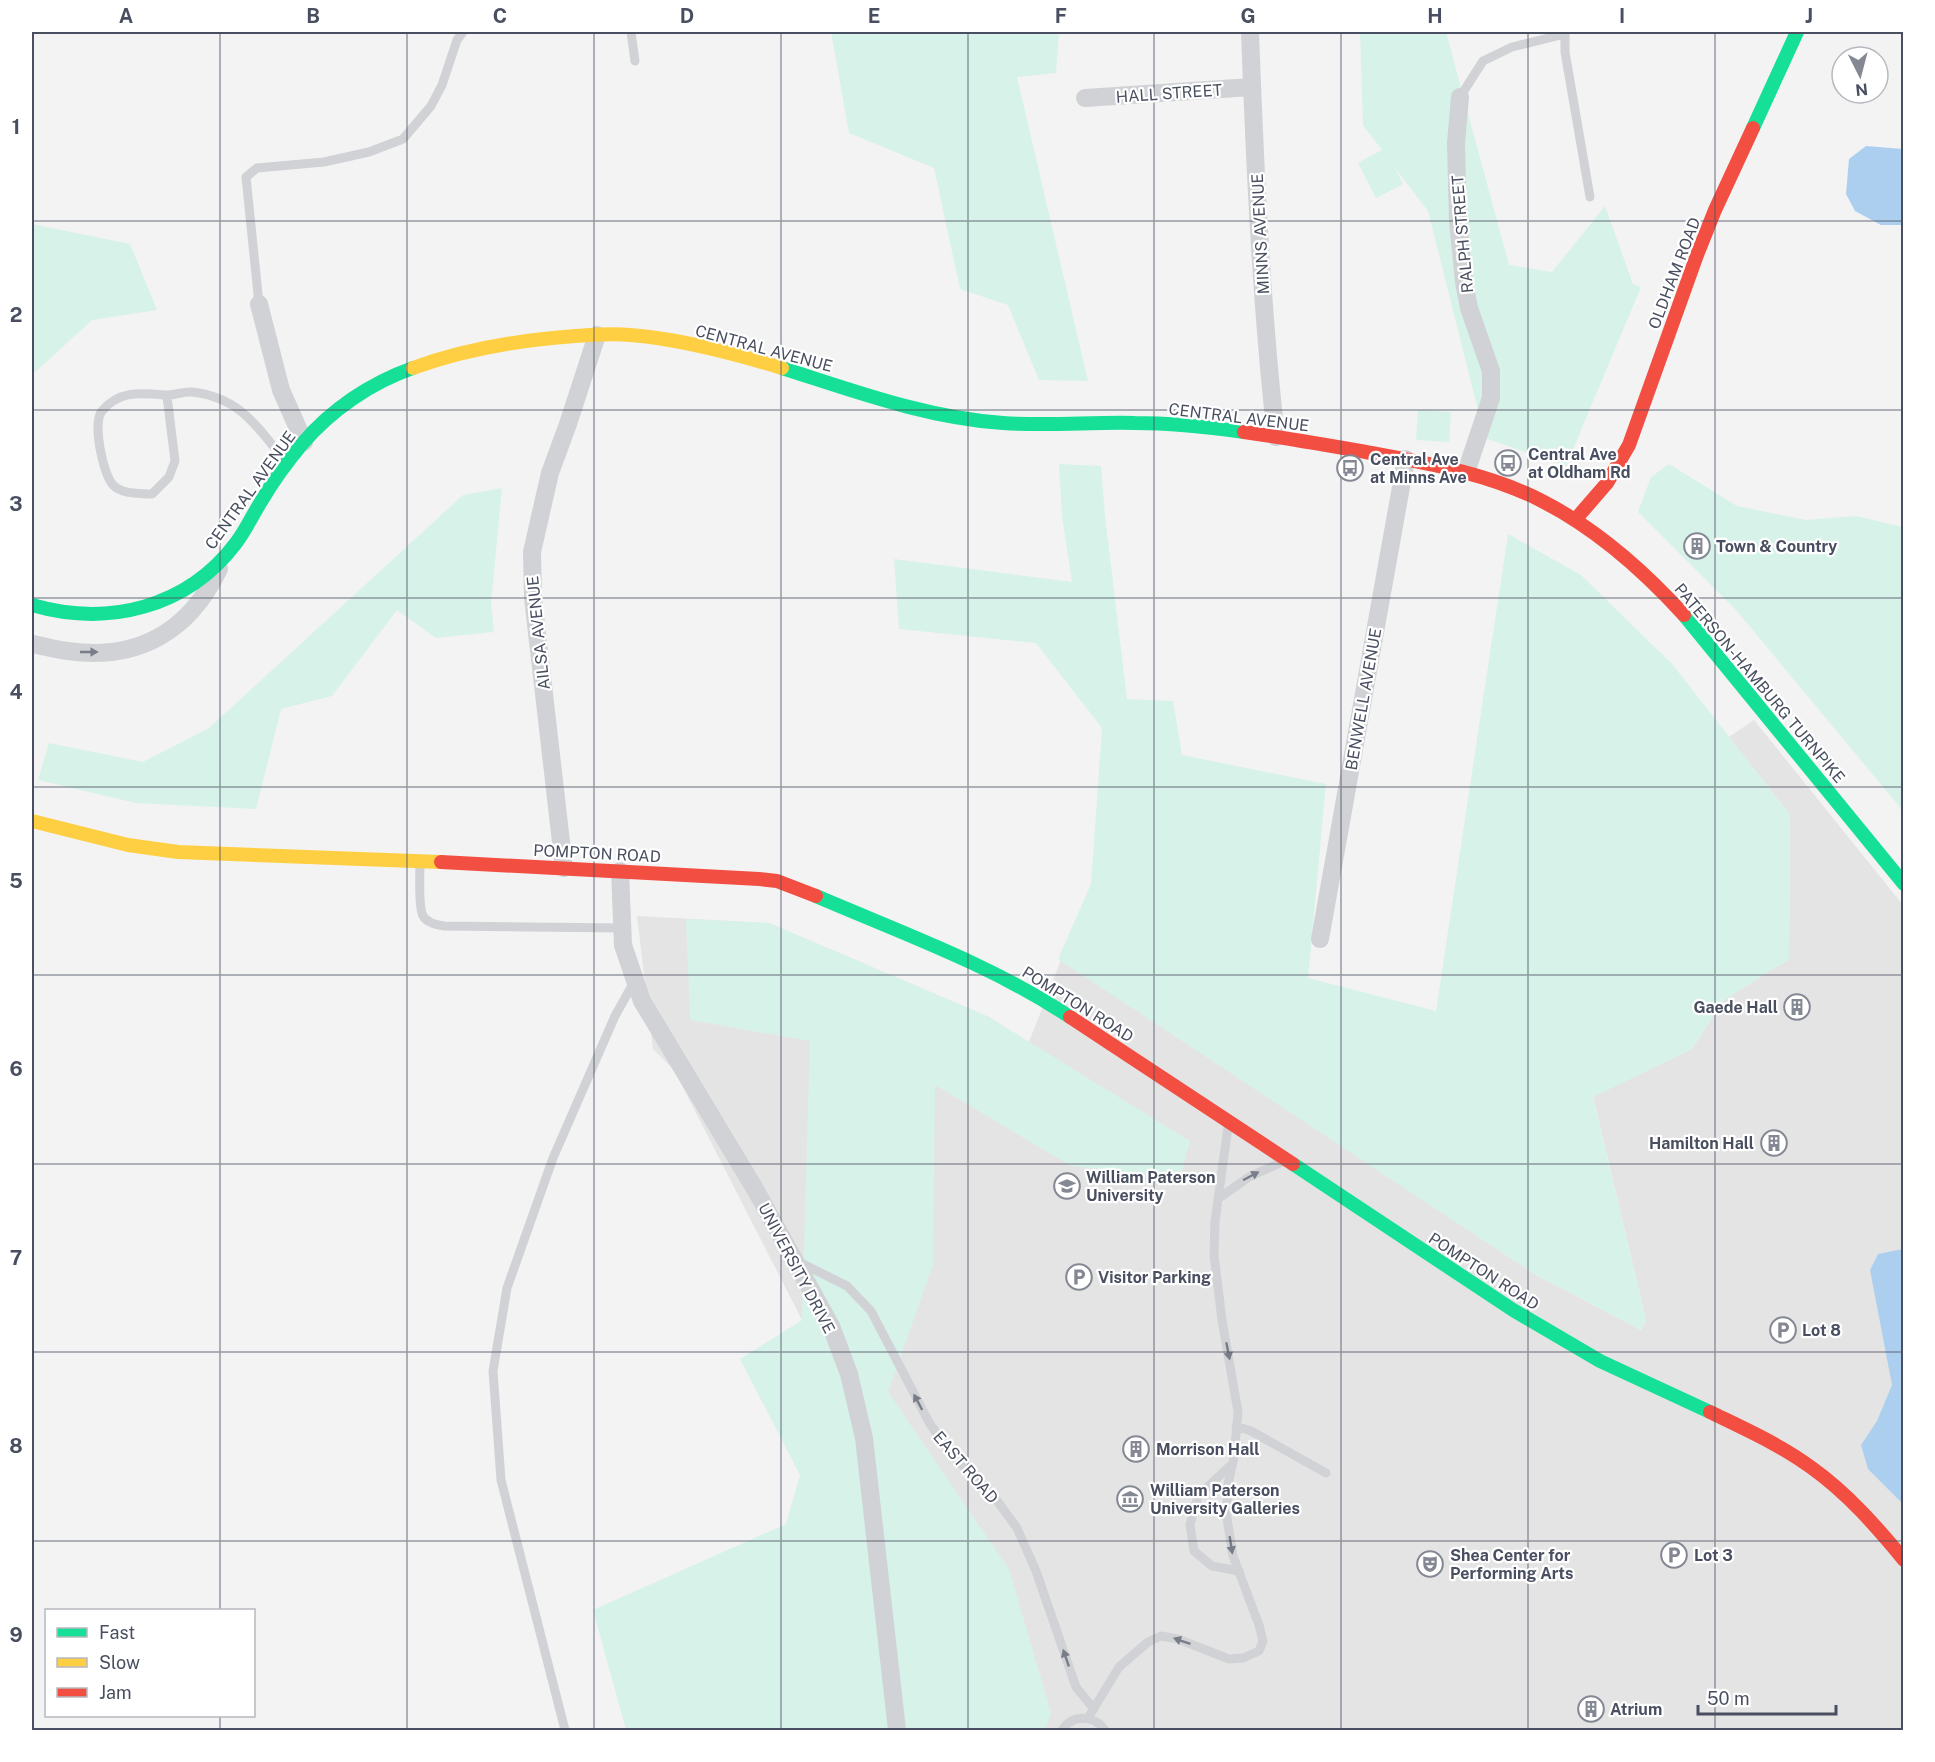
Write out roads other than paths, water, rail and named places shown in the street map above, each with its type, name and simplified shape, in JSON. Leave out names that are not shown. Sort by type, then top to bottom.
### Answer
[{"type":"main road","name":"OLDHAM ROAD","points":[[1575,520],[1607,483],[1629,444],[1697,255],[1797,32]]},
{"type":"main road","name":"CENTRAL AVENUE","points":[[32,605],[81,615],[108,615],[140,608],[191,588],[225,556],[252,520],[269,488],[304,442],[336,412],[386,380],[412,368],[473,350],[529,338],[634,335],[692,344],[903,405],[972,420],[998,423],[1162,423],[1276,437],[1406,459],[1466,472],[1506,485],[1575,520]]},
{"type":"main road","name":"PATERSON-HAMBURG TURNPIKE","points":[[1575,520],[1637,565],[1670,598],[1904,884]]},
{"type":"main road","name":"POMPTON ROAD","points":[[32,821],[128,845],[178,852],[420,861],[777,881],[826,899],[1007,979],[1039,996],[1513,1311],[1591,1356],[1758,1435],[1811,1467],[1834,1485],[1885,1537],[1904,1560]]},
{"type":"street","name":"MINNS AVENUE","points":[[1250,32],[1261,267],[1276,437]]},
{"type":"street","name":"HALL STREET","points":[[1085,98],[1252,87]]},
{"type":"street","name":"RALPH STREET","points":[[1460,96],[1456,143],[1458,221],[1464,282],[1469,308],[1491,371],[1491,398],[1466,472]]},
{"type":"street","points":[[259,304],[281,390],[304,442]]},
{"type":"street","name":"AILSA AVENUE","points":[[564,868],[533,598],[532,552],[550,473],[597,335]]},
{"type":"street","name":"BENWELL AVENUE","points":[[1320,939],[1406,459]]},
{"type":"street","points":[[32,644],[69,652],[90,653],[112,652],[157,639],[188,617],[202,599],[225,556]]},
{"type":"street","name":"UNIVERSITY DRIVE","points":[[620,871],[623,945],[642,1001],[691,1081],[831,1326],[849,1374],[864,1438],[897,1731]]},
{"type":"lane","points":[[259,304],[246,177],[257,168],[324,162],[369,152],[404,139],[431,106],[442,86],[457,40],[463,32]]},
{"type":"lane","points":[[631,32],[635,62]]},
{"type":"lane","points":[[1460,96],[1484,61],[1512,47],[1565,33],[1566,52],[1590,197]]},
{"type":"lane","points":[[167,396],[175,461],[169,477],[152,494],[125,493],[112,484],[100,452],[97,433],[100,412],[116,398],[127,394],[167,396],[190,391],[218,397],[248,415],[288,464]]},
{"type":"lane","points":[[420,861],[422,909],[424,917],[431,923],[444,926],[622,928]]},
{"type":"lane","points":[[565,1731],[501,1480],[493,1371],[507,1288],[553,1158],[615,1016],[635,980]]},
{"type":"lane","points":[[1088,1718],[1119,1667],[1148,1642],[1161,1636],[1178,1639],[1228,1659],[1243,1658],[1259,1651],[1263,1641],[1260,1625],[1233,1556],[1227,1518],[1227,1490],[1238,1412],[1214,1255],[1215,1221],[1229,1122]]},
{"type":"lane","points":[[1219,1198],[1249,1177],[1287,1160]]},
{"type":"lane","name":"EAST ROAD","points":[[794,1260],[847,1286],[871,1311],[930,1424],[955,1458],[995,1497],[1017,1528],[1036,1571],[1076,1687],[1094,1708]]},
{"type":"lane","points":[[1236,1426],[1251,1431],[1326,1473]]},
{"type":"lane","points":[[1232,1464],[1198,1496],[1190,1525],[1194,1551],[1212,1566],[1239,1571]]},
{"type":"lane","points":[[1062,1731],[1071,1721],[1088,1718],[1096,1721],[1106,1731]]},
{"type":"water","points":[[1866,146],[1903,149],[1903,225],[1881,225],[1855,211],[1846,194],[1849,159]]},
{"type":"water","points":[[1904,1249],[1903,1504],[1868,1469],[1861,1445],[1877,1421],[1892,1385],[1870,1270],[1878,1254]]},
{"type":"place","name":"Central Ave at Oldham Rd","points":[[1508,463]]},
{"type":"place","name":"Central Ave at Minns Ave","points":[[1350,468]]},
{"type":"place","name":"Town & Country","points":[[1697,546]]},
{"type":"place","name":"Gaede Hall","points":[[1797,1007]]},
{"type":"place","name":"Hamilton Hall","points":[[1774,1143]]},
{"type":"place","name":"William Paterson University","points":[[1067,1186]]},
{"type":"place","name":"Visitor Parking","points":[[1079,1277]]},
{"type":"place","name":"Lot 8","points":[[1783,1330]]},
{"type":"place","name":"Morrison Hall","points":[[1136,1449]]},
{"type":"place","name":"William Paterson University Galleries","points":[[1130,1499]]},
{"type":"place","name":"Lot 3","points":[[1674,1555]]},
{"type":"place","name":"Shea Center for Performing Arts","points":[[1430,1564]]},
{"type":"place","name":"Atrium","points":[[1591,1709]]}]
